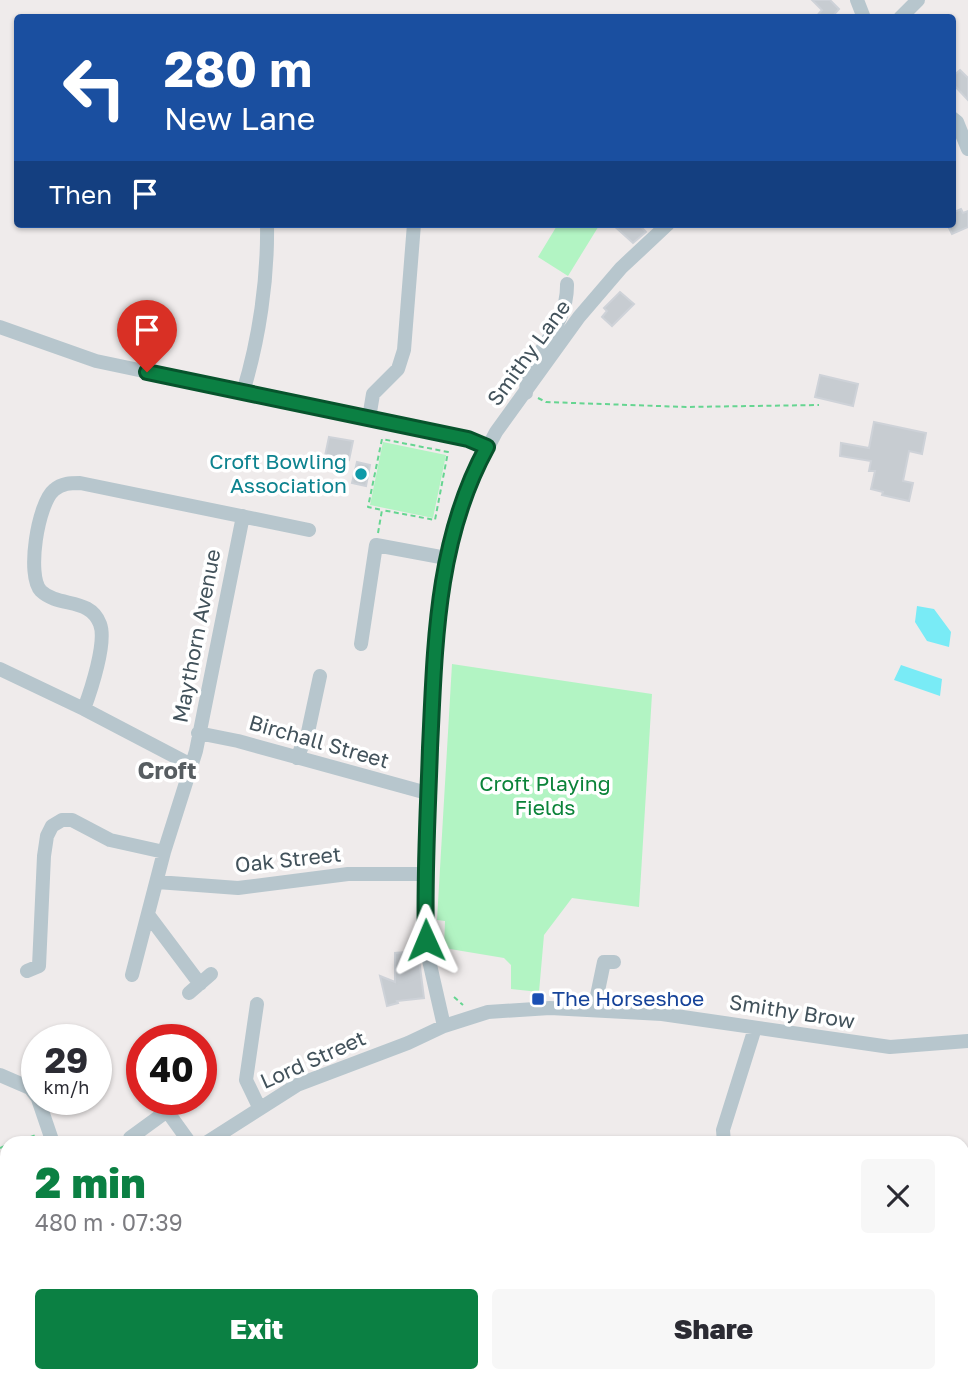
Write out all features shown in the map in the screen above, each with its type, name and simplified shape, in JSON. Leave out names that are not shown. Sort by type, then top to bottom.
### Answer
[{"type":"street","points":[[904,14],[918,0]]},
{"type":"street","points":[[956,121],[968,149]]},
{"type":"street","points":[[243,392],[251,366],[262,293],[267,228]]},
{"type":"street","points":[[369,418],[373,394],[397,369],[404,350],[415,228]]},
{"type":"street","name":"Smithy Lane","points":[[444,1026],[430,977],[426,948],[424,874],[435,638],[446,558],[461,506],[487,447],[579,317],[621,268],[664,228]]},
{"type":"street","points":[[526,393],[526,377],[561,320],[567,284]]},
{"type":"street","points":[[1,331],[72,354],[468,439],[487,447]]},
{"type":"street","points":[[85,709],[102,630],[89,609],[47,596],[34,579],[33,563],[49,495],[62,485],[80,482],[309,530]]},
{"type":"street","name":"Maythorn Avenue","points":[[132,975],[164,852],[191,765],[243,516]]},
{"type":"street","points":[[361,644],[376,545],[446,558]]},
{"type":"street","points":[[0,669],[85,709],[191,765]]},
{"type":"street","points":[[297,758],[321,702],[320,676]]},
{"type":"street","name":"Birchall Street","points":[[198,733],[427,793]]},
{"type":"street","points":[[27,971],[38,966],[35,931],[45,842],[56,823],[72,820],[110,840],[164,852]]},
{"type":"street","name":"Oak Street","points":[[157,882],[237,888],[348,874],[424,874]]},
{"type":"street","points":[[149,916],[200,984]]},
{"type":"street","points":[[594,1010],[604,962],[614,962]]},
{"type":"street","points":[[257,1004],[246,1080],[259,1107]]},
{"type":"street","name":"Smithy Brow","points":[[444,1026],[503,1010],[594,1010],[662,1014],[890,1047],[968,1041]]},
{"type":"street","name":"Lord Street","points":[[216,1136],[259,1107],[320,1075],[408,1043],[444,1026]]},
{"type":"street","points":[[723,1136],[723,1130],[755,1028]]},
{"type":"street","points":[[0,1075],[21,1085]]},
{"type":"street","points":[[133,1136],[167,1111],[185,1136]]},
{"type":"street","points":[[44,1115],[51,1136]]},
{"type":"path","points":[[526,393],[546,402],[592,404],[686,407],[819,405]]},
{"type":"path","points":[[382,439],[448,452],[435,520],[382,510],[368,507],[382,439]]},
{"type":"path","points":[[376,545],[382,510]]},
{"type":"path","points":[[454,997],[461,1000],[465,1009]]},
{"type":"green space","points":[[556,228],[598,228],[568,276],[538,257]]},
{"type":"green space","points":[[383,442],[446,455],[433,518],[370,505]]},
{"type":"green space","name":"Croft Playing Fields","points":[[452,664],[652,694],[639,907],[572,898],[544,935],[539,992],[511,989],[511,965],[504,958],[444,948],[445,921],[437,920]]},
{"type":"water","points":[[917,606],[934,609],[951,632],[949,647],[927,641],[915,622]]},
{"type":"water","points":[[901,665],[942,679],[940,696],[894,680]]},
{"type":"building","points":[[812,0],[830,0],[839,9],[835,14],[818,14],[822,10]]},
{"type":"building","points":[[960,70],[968,78],[968,100],[956,87],[956,74]]},
{"type":"building","points":[[961,209],[963,213],[968,211],[968,227],[952,234],[949,228],[956,228],[956,211]]},
{"type":"building","points":[[616,228],[642,228],[646,232],[633,243]]},
{"type":"building","points":[[620,292],[634,304],[612,326],[602,317],[607,311],[604,308]]},
{"type":"building","points":[[820,375],[858,384],[853,406],[815,397]]},
{"type":"building","points":[[874,422],[926,433],[922,454],[909,451],[903,481],[913,483],[909,501],[882,495],[883,492],[871,489],[875,471],[869,471],[871,461],[840,456],[841,443],[869,448]]},
{"type":"building","points":[[329,437],[353,441],[349,460],[325,456]]},
{"type":"building","name":"Croft Bowling Association","points":[[357,462],[370,465],[366,486],[352,483]]},
{"type":"building","points":[[418,951],[424,998],[397,1001],[398,1003],[387,1006],[380,976],[395,982],[395,953]]},
{"type":"place","name":"Croft Bowling Association","points":[[361,474]]},
{"type":"place","name":"The Horseshoe","points":[[538,999]]},
{"type":"district","name":"Croft","points":[[167,771]]},
{"type":"route","points":[[147,372],[468,439],[487,447],[468,485],[454,525],[441,584],[435,638],[427,793],[424,874],[426,940]]}]
